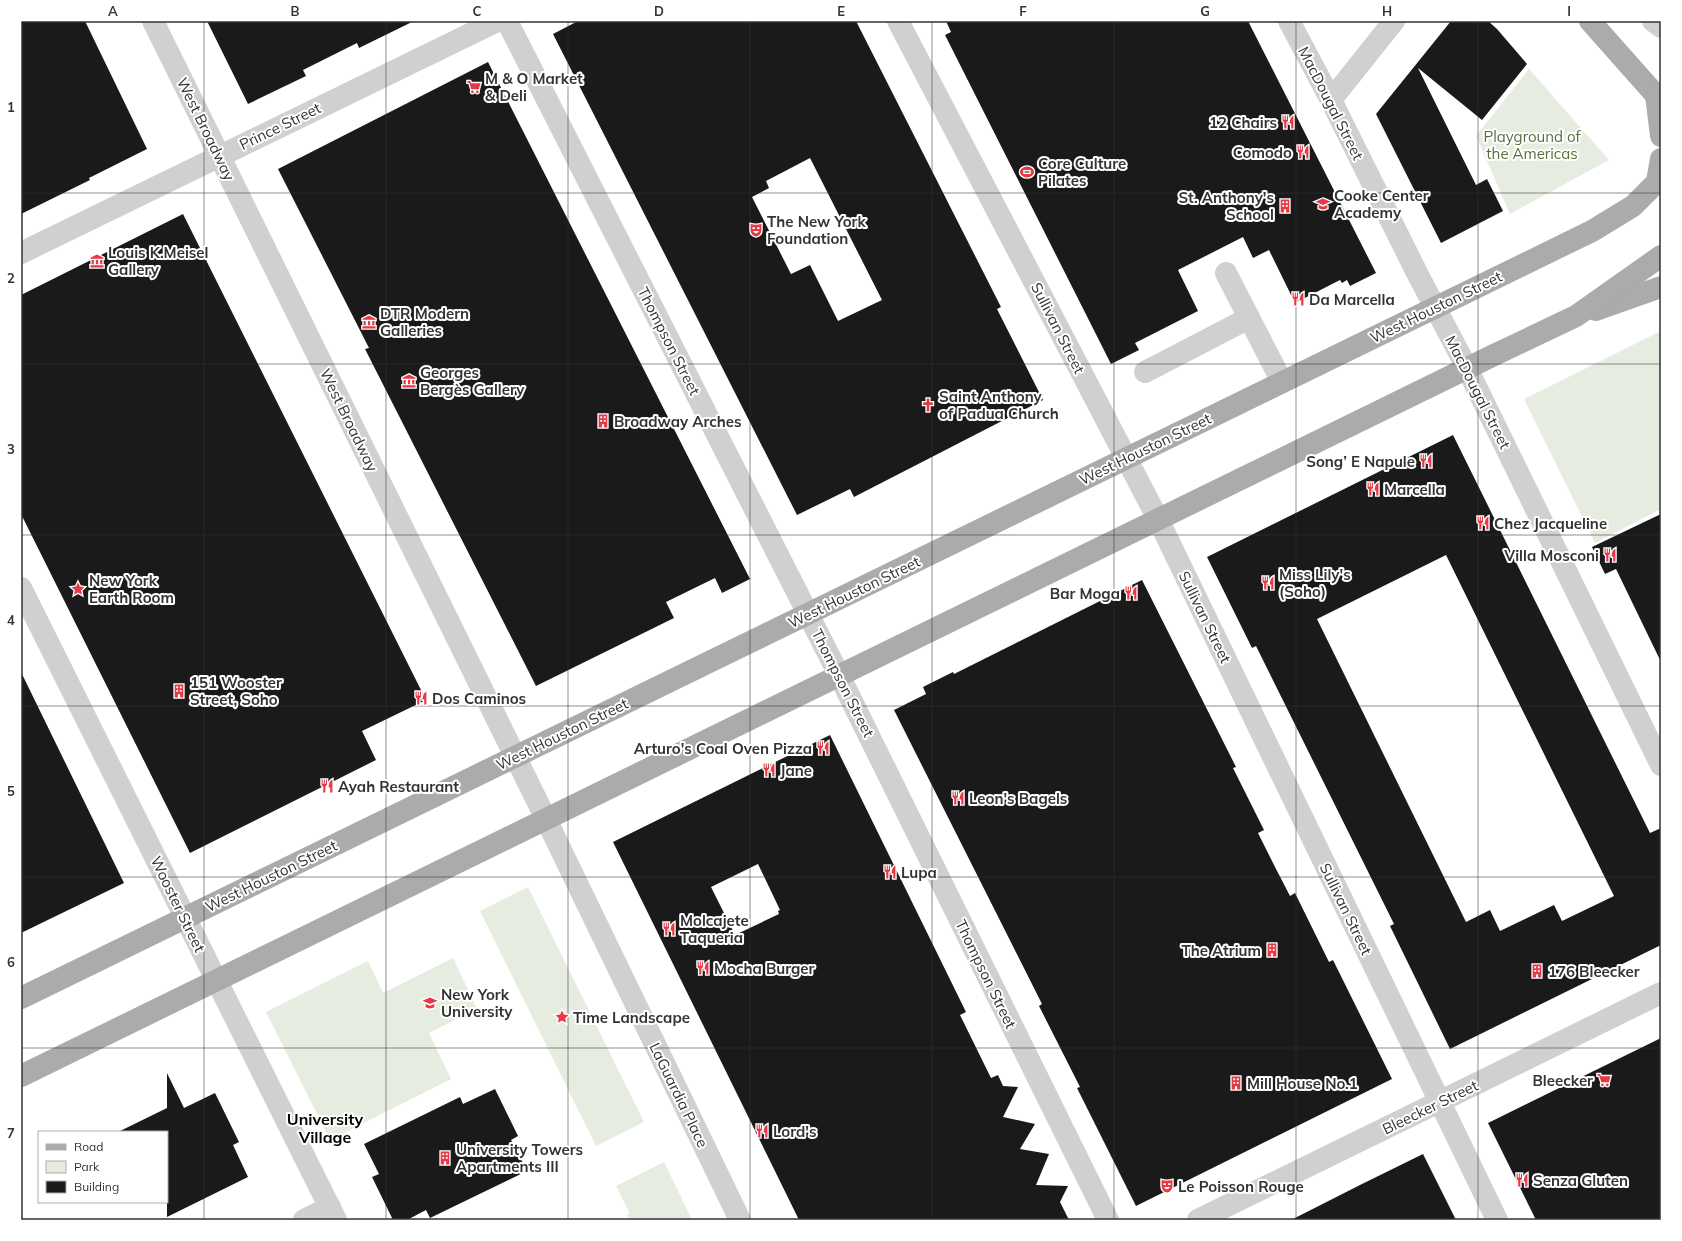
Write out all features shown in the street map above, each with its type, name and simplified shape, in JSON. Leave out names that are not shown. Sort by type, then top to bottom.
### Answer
[{"type":"main road","points":[[1590,21],[1659,98],[1661,136]]},
{"type":"main road","name":"West Houston Street","points":[[21,998],[1592,231],[1633,206],[1657,182],[1661,159]]},
{"type":"main road","points":[[1576,316],[1661,256]]},
{"type":"main road","points":[[21,1076],[1467,368],[1576,316],[1661,287]]},
{"type":"street","name":"West Broadway","points":[[152,21],[546,819]]},
{"type":"street","name":"Prince Street","points":[[21,253],[497,21]]},
{"type":"street","name":"Thompson Street","points":[[507,21],[839,675],[1108,1220]]},
{"type":"street","name":"Sullivan Street","points":[[898,21],[1158,519],[1439,1103],[1497,1220]]},
{"type":"street","name":"MacDougal Street","points":[[1290,21],[1332,100],[1435,308],[1467,368],[1661,765]]},
{"type":"street","points":[[1332,100],[1394,21]]},
{"type":"street","points":[[1653,21],[1661,27]]},
{"type":"street","points":[[1226,273],[1282,382]]},
{"type":"street","points":[[1145,372],[1249,318]]},
{"type":"street","name":"Wooster Street","points":[[21,588],[184,918],[333,1214]]},
{"type":"street","name":"LaGuardia Place","points":[[546,819],[740,1220]]},
{"type":"street","name":"Bleecker Street","points":[[1198,1220],[1661,993]]},
{"type":"street","points":[[304,1220],[333,1214]]},
{"type":"green space","name":"Playground of the Americas","points":[[1529,69],[1609,160],[1510,214],[1476,136]]},
{"type":"green space","points":[[1661,331],[1661,509],[1595,543],[1524,399]]},
{"type":"green space","name":"Time Landscape","points":[[528,887],[644,1122],[596,1146],[480,911]]},
{"type":"green space","points":[[453,958],[477,1009],[429,1033],[451,1079],[330,1140],[266,1012],[368,961],[383,993]]},
{"type":"green space","points":[[664,1162],[692,1220],[629,1220],[627,1215],[630,1214],[616,1186]]},
{"type":"building","points":[[21,21],[85,21],[147,149],[89,178],[90,180],[21,214]]},
{"type":"building","points":[[207,21],[414,21],[359,48],[357,43],[303,70],[306,76],[248,104]]},
{"type":"building","points":[[578,21],[856,21],[1001,307],[997,309],[1043,400],[854,497],[850,489],[797,515],[553,34]],"holes":[[[810,158],[882,300],[838,321],[810,265],[791,274],[752,197],[769,188],[766,181]]]},
{"type":"building","points":[[946,21],[1248,21],[1376,273],[1350,286],[1347,280],[1342,283],[1340,280],[1295,303],[1269,250],[1253,258],[1243,237],[1178,270],[1198,311],[1135,343],[1139,350],[1111,364],[945,35],[951,32]]},
{"type":"building","points":[[1451,21],[1488,21],[1497,29],[1527,64],[1482,120],[1418,68],[1476,185],[1487,179],[1503,211],[1441,243],[1376,114]]},
{"type":"building","points":[[488,62],[750,579],[722,593],[715,578],[666,602],[674,618],[536,686],[365,349],[369,348],[278,169]]},
{"type":"building","points":[[183,214],[426,700],[362,731],[376,760],[190,853],[21,514],[21,295]]},
{"type":"building","points":[[1453,435],[1650,833],[1661,828],[1661,945],[1450,1049],[1390,926],[1394,924],[1256,646],[1252,648],[1207,557]],"holes":[[[1446,555],[1614,896],[1562,921],[1554,905],[1500,931],[1490,910],[1466,922],[1317,619]]]},
{"type":"building","points":[[1661,514],[1661,662],[1616,569],[1605,574],[1592,547]]},
{"type":"building","points":[[1142,580],[1236,767],[1233,768],[1264,830],[1258,833],[1274,865],[1290,896],[1295,893],[1329,962],[1333,960],[1392,1079],[1136,1206],[1077,1088],[1080,1087],[1039,1006],[1042,1004],[894,710],[926,694],[923,687],[953,672],[954,674]]},
{"type":"building","points":[[21,672],[124,883],[21,933]]},
{"type":"building","points":[[830,735],[966,1012],[960,1015],[991,1078],[998,1075],[1003,1086],[1018,1087],[1003,1117],[1035,1124],[1020,1149],[1049,1154],[1036,1185],[1068,1186],[1060,1202],[1069,1220],[799,1220],[613,842]],"holes":[[[758,864],[780,910],[778,911],[779,914],[735,935],[711,887]]]},
{"type":"building","points":[[1661,1038],[1661,1220],[1536,1220],[1488,1123]]},
{"type":"building","points":[[167,1073],[184,1108],[215,1093],[239,1142],[233,1145],[248,1177],[167,1217],[168,1131],[120,1131],[167,1108]]},
{"type":"building","name":"University Towers Apartments III","points":[[495,1089],[518,1136],[511,1140],[527,1171],[430,1218],[426,1210],[407,1220],[393,1220],[372,1177],[379,1174],[364,1144],[460,1097],[463,1104]]},
{"type":"building","points":[[1423,1154],[1456,1220],[1291,1220],[1362,1184]]},
{"type":"place","name":"M & O Market & Deli","points":[[474,87]]},
{"type":"place","name":"12 Chairs","points":[[1288,122]]},
{"type":"place","name":"Comodo","points":[[1303,152]]},
{"type":"place","name":"Core Culture Pilates","points":[[1027,172]]},
{"type":"place","name":"Cooke Center Academy","points":[[1323,204]]},
{"type":"place","name":"St. Anthony's School","points":[[1285,206]]},
{"type":"place","name":"The New York Foundation","points":[[756,230]]},
{"type":"place","name":"Louis K.Meisel Gallery","points":[[97,261]]},
{"type":"place","name":"Da Marcella","points":[[1298,299]]},
{"type":"place","name":"DTR Modern Galleries","points":[[369,322]]},
{"type":"place","name":"Georges Bergès Gallery","points":[[409,381]]},
{"type":"place","name":"Saint Anthony of Padua Church","points":[[928,405]]},
{"type":"place","name":"Broadway Arches","points":[[603,421]]},
{"type":"place","name":"Song’ E Napule","points":[[1426,461]]},
{"type":"place","name":"Marcella","points":[[1373,489]]},
{"type":"place","name":"Chez Jacqueline","points":[[1483,523]]},
{"type":"place","name":"Villa Mosconi","points":[[1610,555]]},
{"type":"place","name":"Miss Lily's (Soho)","points":[[1268,583]]},
{"type":"place","name":"New York Earth Room","points":[[78,589]]},
{"type":"place","name":"Bar Moga","points":[[1131,593]]},
{"type":"place","name":"151 Wooster Street, Soho","points":[[179,691]]},
{"type":"place","name":"Dos Caminos","points":[[421,698]]},
{"type":"place","name":"Arturo's Coal Oven Pizza","points":[[823,748]]},
{"type":"place","name":"Jane","points":[[769,770]]},
{"type":"place","name":"Ayah Restaurant","points":[[327,786]]},
{"type":"place","name":"Leon's Bagels","points":[[958,798]]},
{"type":"place","name":"Lupa","points":[[890,872]]},
{"type":"place","name":"Molcajete Taqueria","points":[[669,929]]},
{"type":"place","name":"The Atrium","points":[[1272,950]]},
{"type":"place","name":"Mocha Burger","points":[[703,968]]},
{"type":"place","name":"176 Bleecker","points":[[1537,971]]},
{"type":"place","name":"New York University","points":[[430,1003]]},
{"type":"place","name":"Time Landscape","points":[[562,1017]]},
{"type":"place","name":"Bleecker","points":[[1604,1080]]},
{"type":"place","name":"Mill House No.1","points":[[1236,1083]]},
{"type":"place","name":"Lord's","points":[[762,1131]]},
{"type":"place","name":"University Towers Apartments III","points":[[445,1158]]},
{"type":"place","name":"Senza Gluten","points":[[1522,1180]]},
{"type":"place","name":"Le Poisson Rouge","points":[[1167,1186]]},
{"type":"district","name":"University Village","points":[[325,1128]]}]
